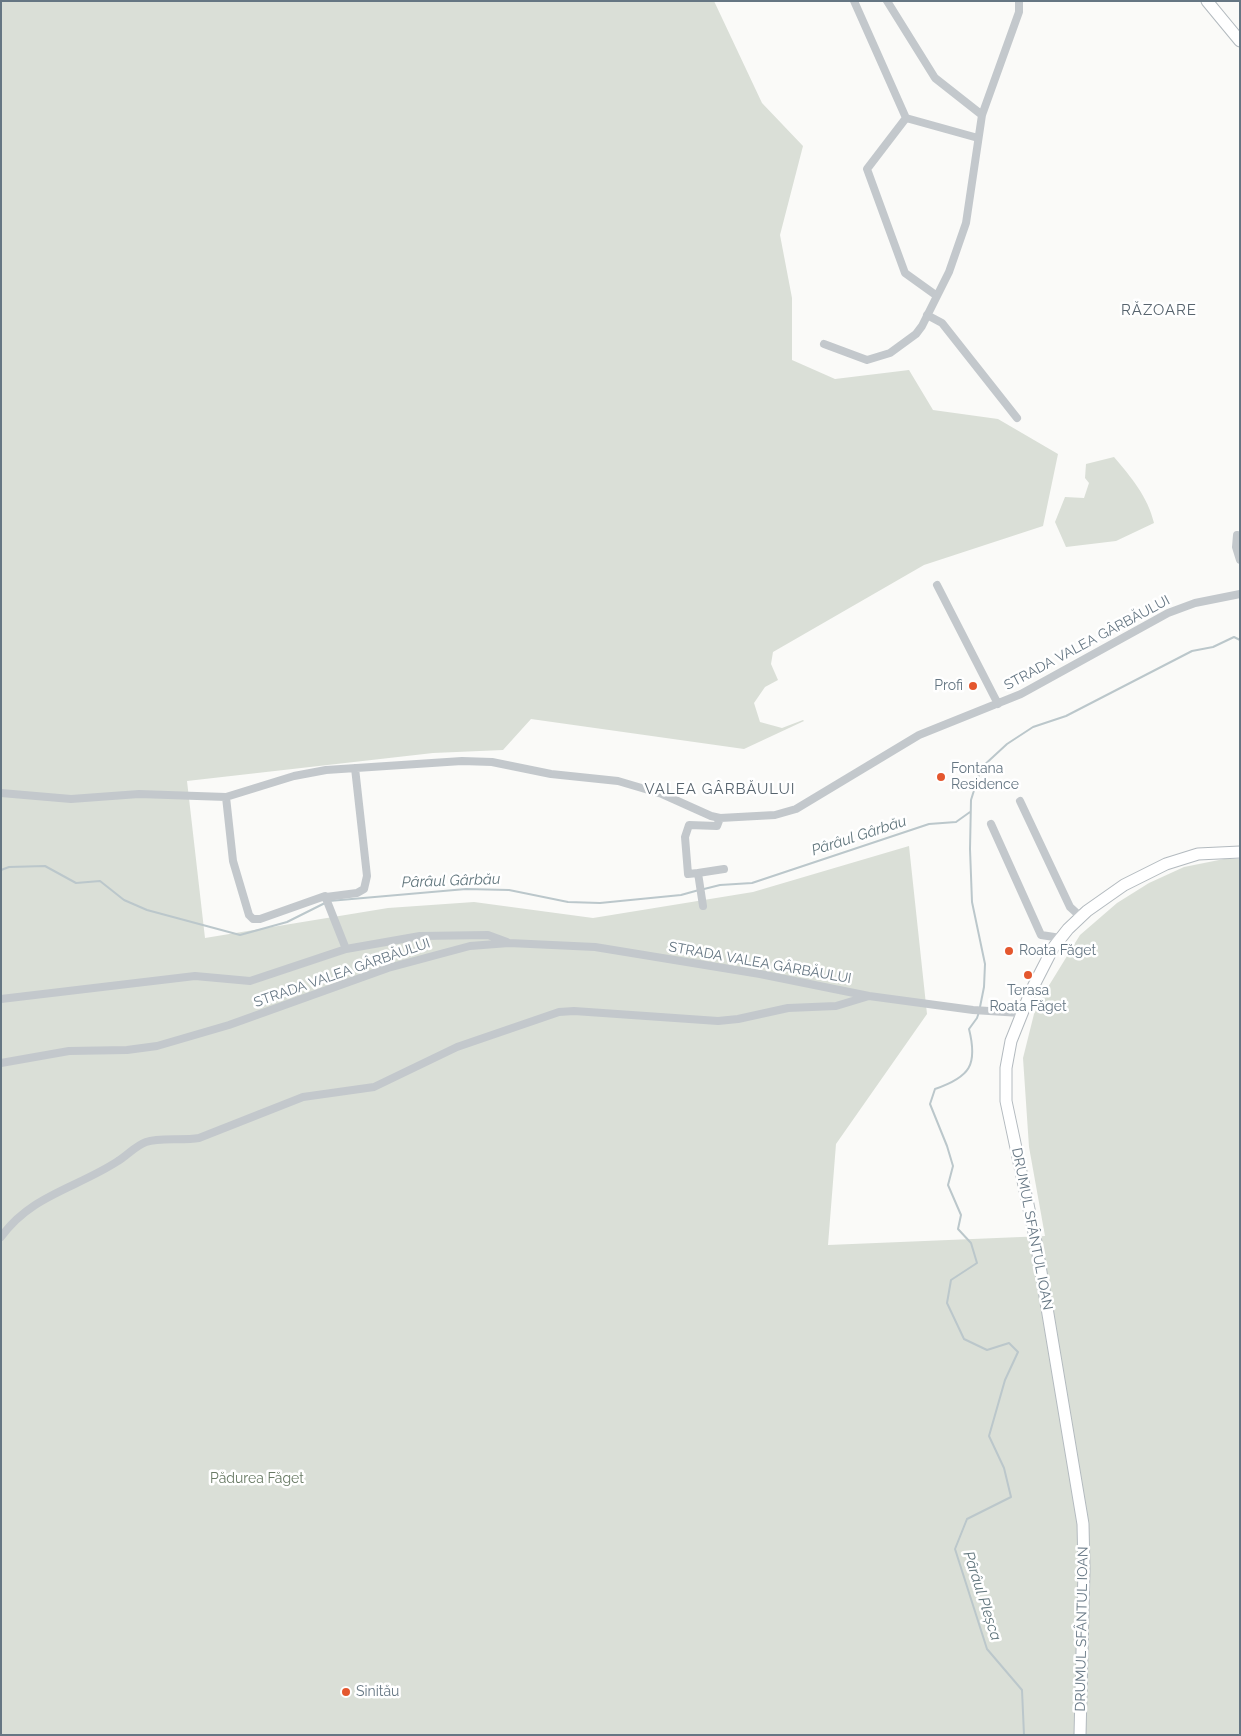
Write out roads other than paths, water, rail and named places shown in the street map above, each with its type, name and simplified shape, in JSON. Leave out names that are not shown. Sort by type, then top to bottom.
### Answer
[{"type":"main road","points":[[1207,1],[1240,41]]},
{"type":"main road","name":"DRUMUL SFÂNTUL IOAN","points":[[1080,1735],[1084,1561],[1082,1510],[1036,1242],[1006,1093],[1008,1054],[1020,1013],[1042,969],[1061,938],[1081,917],[1124,885],[1166,864],[1198,854],[1240,852]]},
{"type":"street","points":[[854,1],[906,118]]},
{"type":"street","points":[[887,1],[935,78],[982,115]]},
{"type":"street","points":[[824,344],[867,360],[882,356],[890,353],[916,334],[927,315],[937,296],[966,223],[982,115],[1019,12],[1019,1]]},
{"type":"street","points":[[906,118],[978,138]]},
{"type":"street","points":[[906,118],[867,169],[905,273],[937,296]]},
{"type":"street","points":[[927,315],[942,323],[1017,418]]},
{"type":"street","points":[[1237,535],[1236,547],[1240,560]]},
{"type":"street","points":[[936,585],[998,704]]},
{"type":"street","name":"STRADA VALEA GÂRBĂULUI","points":[[720,818],[775,815],[796,809],[919,735],[998,704],[1041,684],[1177,609],[1240,594]]},
{"type":"street","points":[[1,793],[71,799],[139,794],[226,797],[294,776],[355,768],[426,762],[492,762],[551,774],[632,785],[662,794],[710,816],[720,818],[718,826],[689,825],[685,837],[688,874],[724,869]]},
{"type":"street","points":[[226,797],[233,861],[249,915],[253,919],[260,918],[357,893],[364,889],[367,876],[355,768]]},
{"type":"street","points":[[1020,801],[1070,907],[1081,917]]},
{"type":"street","points":[[991,824],[1041,935],[1061,938]]},
{"type":"street","points":[[698,873],[703,906]]},
{"type":"street","points":[[328,900],[346,949]]},
{"type":"street","points":[[1,998],[194,976],[250,982],[346,949],[420,936],[488,935],[509,942]]},
{"type":"street","name":"STRADA VALEA GÂRBĂULUI","points":[[1,1064],[69,1051],[128,1050],[157,1046],[237,1022],[388,968],[470,946],[509,942],[596,947],[760,974],[869,996],[973,1010],[1020,1013]]},
{"type":"street","points":[[1,1237],[11,1223],[34,1204],[118,1161],[146,1142],[183,1141],[200,1138],[303,1097],[374,1087],[457,1047],[511,1031],[543,1016],[574,1011],[726,1020],[788,1008],[850,1004],[869,996]]},
{"type":"waterway","name":"Pârâul Gârbău","points":[[980,1007],[984,987],[985,964],[972,902],[970,849],[971,800],[981,768],[1007,744],[1033,727],[1066,716],[1192,651],[1213,647],[1234,637],[1240,640]]},
{"type":"waterway","name":"Pârâul Gârbău","points":[[704,889],[720,885],[752,883],[929,824],[956,822],[970,812]]},
{"type":"waterway","name":"Pârâul Gârbău","points":[[1,870],[9,867],[45,866],[76,883],[100,881],[124,900],[147,910],[240,935],[287,922],[325,903]]},
{"type":"waterway","name":"Pârâul Gârbău","points":[[329,901],[466,889],[509,890],[568,902],[600,903],[681,895],[699,890]]},
{"type":"waterway","name":"Pârâul Pleșca","points":[[979,1012],[969,1029],[972,1052],[968,1068],[956,1080],[935,1089],[930,1104],[953,1166],[948,1185],[961,1215],[958,1229],[971,1243],[977,1263],[951,1280],[947,1303],[964,1339],[987,1350],[1009,1343],[1018,1352],[1005,1380],[989,1436],[1004,1468],[1011,1497],[967,1519],[955,1549],[987,1649],[1022,1690],[1024,1735]]},
{"type":"place","name":"Profi","points":[[973,686]]},
{"type":"place","name":"Fontana Residence","points":[[941,777]]},
{"type":"place","name":"Roata Făget","points":[[1009,951]]},
{"type":"place","name":"Terasa Roata Făget","points":[[1028,975]]},
{"type":"place","name":"Sinitău","points":[[346,1692]]},
{"type":"district","name":"RĂZOARE","points":[[1159,310]]},
{"type":"district","name":"VALEA GÂRBĂULUI","points":[[720,789]]},
{"type":"park label","name":"Pădurea Făget","points":[[257,1479]]}]
